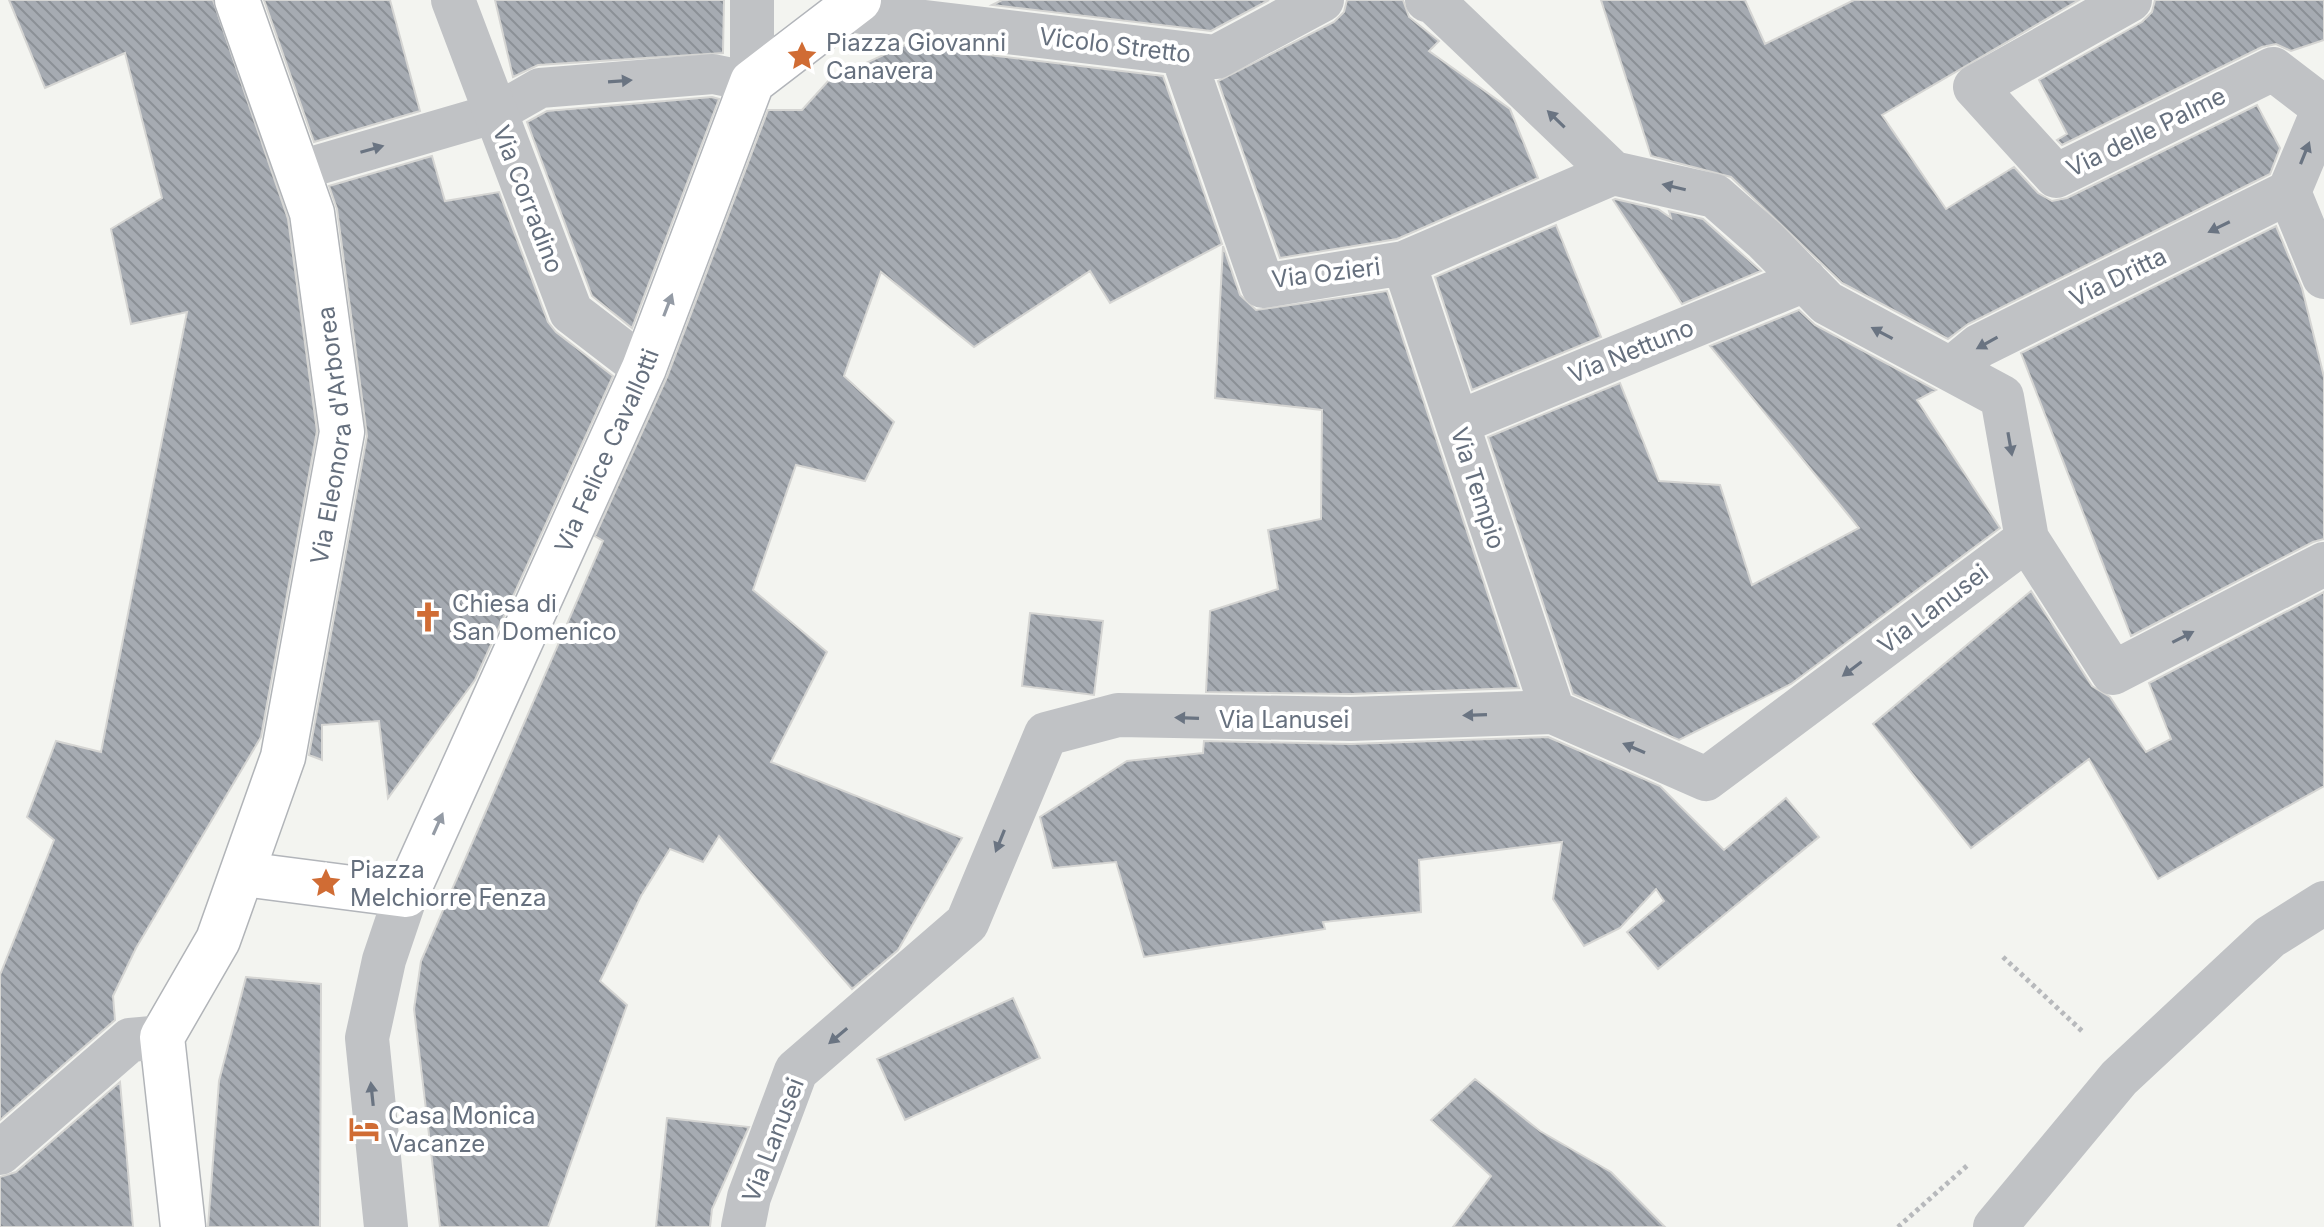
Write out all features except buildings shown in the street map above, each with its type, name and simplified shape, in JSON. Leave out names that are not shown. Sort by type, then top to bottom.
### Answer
[{"type":"main road","name":"Via Eleonora d'Arborea","points":[[162,1037],[218,940],[283,757],[342,432],[312,213],[237,0]]},
{"type":"main road","points":[[752,82],[853,5]]},
{"type":"main road","name":"Via Felice Cavallotti","points":[[406,895],[644,368],[752,82]]},
{"type":"main road","points":[[243,874],[406,895]]},
{"type":"main road","points":[[162,1037],[183,1227]]},
{"type":"street","name":"Via Corradino","points":[[453,0],[571,312],[644,368]]},
{"type":"street","points":[[752,0],[752,82]]},
{"type":"street","name":"Vicolo Stretto","points":[[853,5],[891,18],[1216,57],[1322,0]]},
{"type":"street","points":[[1427,0],[1434,2],[1613,173],[1715,196],[1827,303],[2002,397],[2027,539],[2113,673],[2324,564]]},
{"type":"street","name":"Via delle Palme","points":[[2130,0],[1975,87],[2056,176],[2273,69],[2324,108]]},
{"type":"street","name":"Via Ozieri","points":[[1182,53],[1263,286],[1404,263],[1613,173]]},
{"type":"street","points":[[2324,108],[2289,192],[2324,277]]},
{"type":"street","name":"Via Dritta","points":[[1951,369],[1979,346],[2289,192]]},
{"type":"street","name":"Via Tempio","points":[[1404,263],[1553,712]]},
{"type":"street","name":"Via Nettuno","points":[[1457,423],[1805,280]]},
{"type":"street","name":"Via Lanusei","points":[[743,1227],[749,1197],[796,1071],[967,923],[1046,734],[1118,715],[1351,719],[1553,712],[1706,779],[2027,539]]},
{"type":"street","name":"Via Felice Cavallotti","points":[[386,1227],[367,1038],[384,960],[406,895]]},
{"type":"street","points":[[1995,1227],[2119,1078],[2128,1073],[2270,937],[2324,903]]},
{"type":"street","points":[[0,1153],[130,1040],[162,1037]]},
{"type":"lane","points":[[297,171],[496,113],[540,88],[713,74],[752,82]]},
{"type":"path","points":[[2003,957],[2128,1073]]},
{"type":"place","name":"Piazza Giovanni Canavera","points":[[802,56]]},
{"type":"place","name":"Chiesa di San Domenico","points":[[428,617]]},
{"type":"place","name":"Piazza Melchiorre Fenza","points":[[326,883]]},
{"type":"place","name":"Casa Monica Vacanze","points":[[364,1129]]}]
